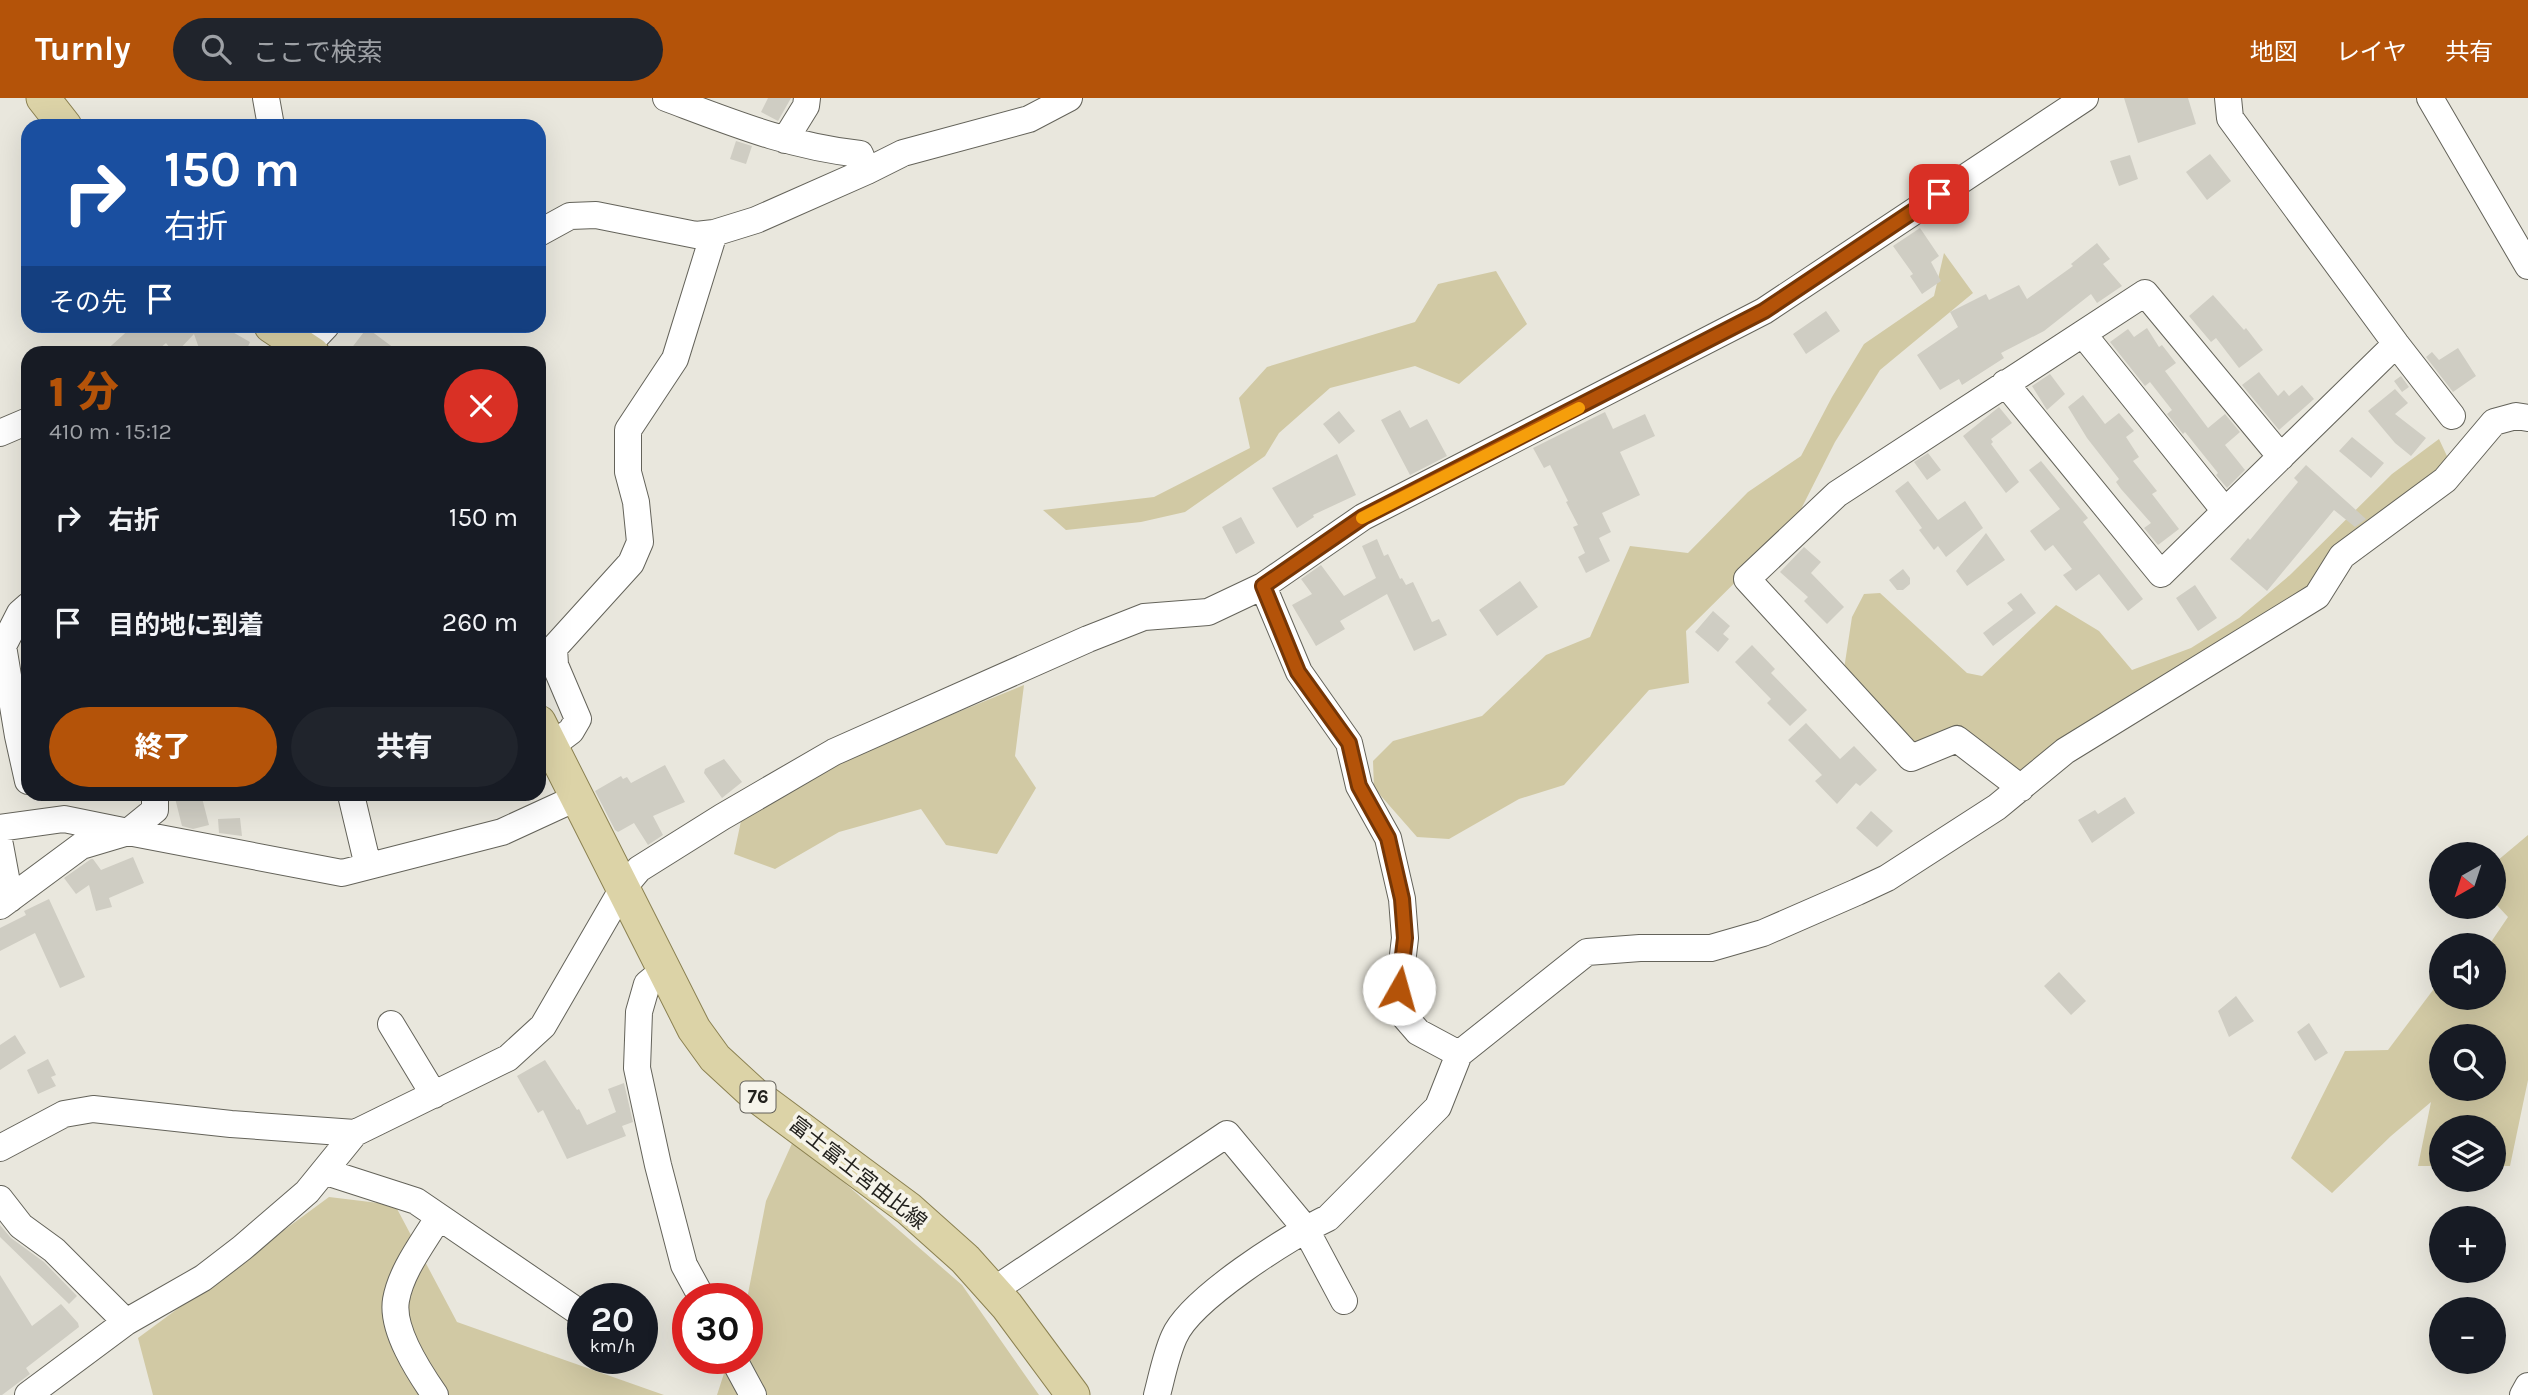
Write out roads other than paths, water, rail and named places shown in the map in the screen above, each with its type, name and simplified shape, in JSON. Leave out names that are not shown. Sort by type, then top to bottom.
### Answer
[{"type":"main road","points":[[43,98],[60,119]]},
{"type":"main road","points":[[284,333],[307,345]]},
{"type":"main road","name":"富士富士宮由比線","points":[[546,736],[694,1028],[715,1058],[754,1094],[909,1209],[965,1259],[995,1290],[1073,1395]]},
{"type":"street","points":[[266,98],[270,119]]},
{"type":"street","points":[[666,98],[748,130],[822,150],[860,154],[867,171]]},
{"type":"street","points":[[785,140],[806,106],[807,98]]},
{"type":"street","points":[[546,229],[570,216],[596,215],[696,235],[714,233],[756,220],[903,153],[1029,118],[1069,98]]},
{"type":"street","points":[[28,1395],[126,1322],[203,1278],[307,1192],[326,1172],[355,1133],[508,1058],[543,1026],[623,888],[639,869],[834,752],[1088,639],[1144,617],[1208,612],[1263,586],[1363,517],[1764,311],[2085,98]]},
{"type":"street","points":[[2228,98],[2230,118],[2452,416]]},
{"type":"street","points":[[2430,98],[2528,266]]},
{"type":"street","points":[[546,734],[571,731],[578,719],[555,665],[554,648],[631,563],[640,541],[636,502],[628,472],[628,430],[675,359],[714,233]]},
{"type":"street","points":[[2021,788],[1958,739],[1911,758],[1746,579],[1837,494],[2145,293],[2281,457]]},
{"type":"street","points":[[2083,334],[2225,511]]},
{"type":"street","points":[[2005,383],[2161,574],[2396,344]]},
{"type":"street","points":[[1157,1395],[1174,1336],[1186,1319],[1210,1296],[1305,1228],[1328,1218],[1438,1107],[1459,1054],[1587,952],[1640,948],[1711,948],[1763,933],[1887,878],[1997,807],[2065,751],[2317,596],[2343,556],[2445,480],[2494,422],[2516,416],[2528,418]]},
{"type":"street","points":[[0,433],[21,424]]},
{"type":"street","points":[[1263,586],[1298,672],[1349,743],[1359,786],[1388,838],[1402,899],[1405,938],[1399,989],[1405,1017],[1418,1032],[1459,1054]]},
{"type":"street","points":[[21,612],[3,646],[21,750]]},
{"type":"street","points":[[0,828],[64,819],[342,873],[502,832],[576,798]]},
{"type":"street","points":[[33,801],[38,823]]},
{"type":"street","points":[[5,903],[81,846],[128,832],[155,810],[155,801]]},
{"type":"street","points":[[352,801],[368,866]]},
{"type":"street","points":[[0,845],[5,903]]},
{"type":"street","points":[[664,970],[647,984],[639,1012],[637,1068],[684,1265],[694,1283]]},
{"type":"street","points":[[391,1024],[434,1095]]},
{"type":"street","points":[[0,1148],[64,1114],[93,1109],[231,1124],[355,1133]]},
{"type":"street","points":[[995,1290],[1227,1134],[1305,1228],[1344,1301]]},
{"type":"street","points":[[326,1172],[416,1201],[567,1304]]},
{"type":"street","points":[[0,1199],[21,1226],[54,1250],[126,1322]]},
{"type":"street","points":[[435,1395],[402,1340],[396,1302],[407,1271],[438,1218]]},
{"type":"street","points":[[742,1374],[753,1395]]},
{"type":"street","points":[[2523,1395],[2528,1386]]}]
